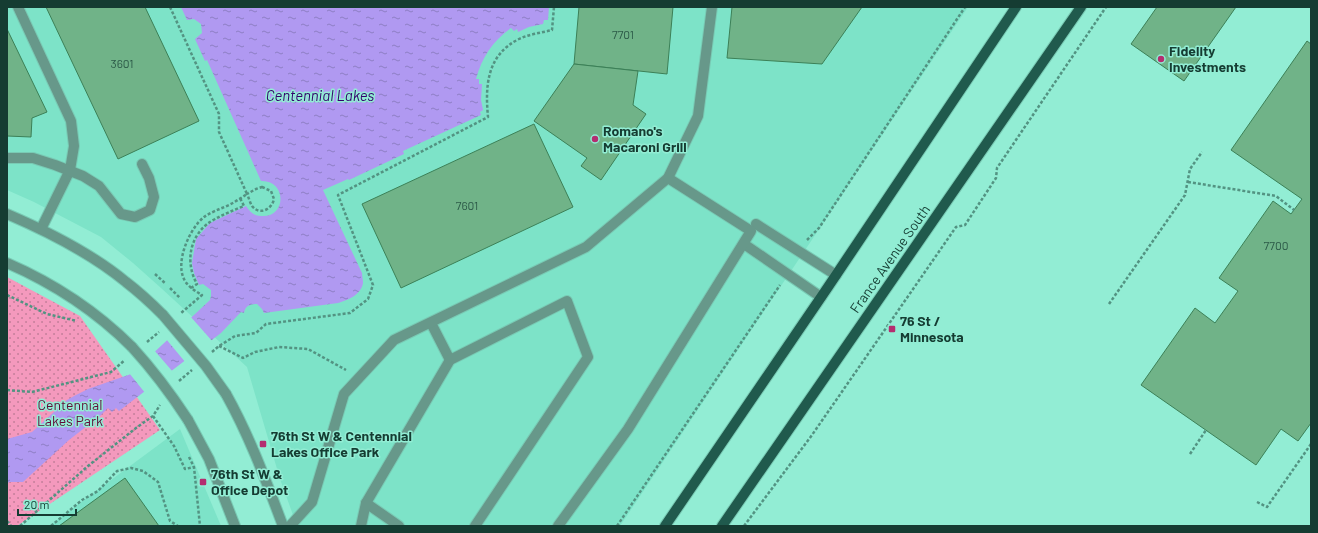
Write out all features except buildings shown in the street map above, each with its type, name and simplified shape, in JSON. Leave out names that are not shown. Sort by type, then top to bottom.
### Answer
[{"type":"main road","points":[[665,526],[1016,7]]},
{"type":"main road","name":"France Avenue South","points":[[722,526],[1081,7]]},
{"type":"street","points":[[18,7],[71,121],[74,146],[70,170],[41,229]]},
{"type":"street","points":[[290,526],[312,502],[344,394],[394,340],[586,248],[668,178],[698,116],[712,7]]},
{"type":"street","points":[[7,158],[33,158],[70,170],[100,186],[121,214],[135,217],[150,210],[154,197],[149,178],[142,164]]},
{"type":"street","points":[[558,526],[628,429],[751,231],[668,178]]},
{"type":"street","points":[[7,214],[66,242],[107,268],[125,281],[163,315],[206,366],[226,394],[238,415],[262,470],[283,526]]},
{"type":"street","points":[[756,224],[836,275]]},
{"type":"street","points":[[744,244],[821,297]]},
{"type":"street","points":[[7,263],[56,288],[79,303],[111,327],[134,350],[160,380],[188,420],[209,459],[235,526]]},
{"type":"street","points":[[361,526],[366,503],[450,360],[567,301],[588,357],[475,526]]},
{"type":"street","points":[[431,323],[450,360]]},
{"type":"street","points":[[366,503],[399,526]]},
{"type":"path","points":[[170,7],[219,114],[219,132],[247,194],[252,206],[263,211],[269,209],[274,202],[272,194],[266,188],[259,188],[247,194],[208,215],[195,226],[185,244],[182,269],[184,279],[191,288],[202,295],[177,316]]},
{"type":"path","points":[[207,356],[235,336],[256,333],[266,324],[350,312],[368,298],[373,285],[338,195],[488,117],[486,101],[487,82],[493,64],[505,48],[520,38],[552,30],[554,7]]},
{"type":"path","points":[[744,526],[812,435],[956,228],[965,225],[996,178],[997,168],[1106,7]]},
{"type":"path","points":[[1109,304],[1186,195],[1190,169],[1202,152]]},
{"type":"path","points":[[1188,182],[1276,196],[1294,210]]},
{"type":"path","points":[[191,288],[197,284],[192,273],[190,263],[190,255],[195,238],[207,223],[244,206],[240,198]]},
{"type":"path","points":[[156,274],[166,284]]},
{"type":"path","points":[[170,288],[180,298]]},
{"type":"path","points":[[7,295],[47,314],[79,321]]},
{"type":"path","points":[[7,390],[32,392],[111,372],[134,350],[159,332]]},
{"type":"path","points":[[219,346],[243,358],[255,352],[279,347],[308,349],[360,377]]},
{"type":"path","points":[[178,381],[196,366]]},
{"type":"path","points":[[22,526],[88,466],[153,416],[161,404]]},
{"type":"path","points":[[153,416],[174,446],[185,469],[194,467]]},
{"type":"path","points":[[1190,454],[1206,430]]},
{"type":"path","points":[[1257,502],[1267,507],[1311,444]]},
{"type":"path","points":[[188,455],[194,467],[200,526]]},
{"type":"path","points":[[51,526],[82,500],[98,491],[117,471],[130,468],[143,470],[158,482],[170,521],[178,526]]},
{"type":"path","points":[[7,521],[11,526]]},
{"type":"shaded area","points":[[7,7],[968,7],[620,526],[297,526],[280,479],[247,367],[133,263],[101,237],[34,202],[7,190]]},
{"type":"shaded area","points":[[180,429],[221,526],[49,526]]},
{"type":"green space","name":"Centennial Lakes Park","points":[[7,277],[80,316],[160,430],[17,526],[7,526]]},
{"type":"water","name":"Centennial Lakes","points":[[181,7],[549,7],[548,20],[544,20],[543,24],[529,27],[518,32],[517,29],[514,31],[511,28],[499,38],[489,50],[481,64],[476,79],[479,79],[479,84],[482,84],[481,100],[483,110],[480,112],[481,115],[403,151],[404,154],[349,180],[348,179],[323,190],[362,273],[363,283],[357,294],[350,299],[338,303],[264,313],[257,304],[248,306],[244,313],[241,312],[221,333],[119,411],[116,408],[112,412],[108,408],[69,440],[23,482],[9,482],[7,484],[7,439],[32,432],[67,400],[76,395],[88,389],[131,374],[210,300],[211,290],[203,284],[199,285],[192,263],[196,239],[210,223],[246,206],[252,213],[261,216],[270,215],[276,211],[279,206],[279,192],[276,186],[270,182],[261,181],[207,60],[205,61],[195,39],[202,33],[201,24],[194,19],[187,20]]},
{"type":"pier","points":[[190,316],[213,342],[186,363],[166,339]]},
{"type":"pier","points":[[154,350],[173,372],[146,394],[129,373]]},
{"type":"place","name":"Fidelity Investments","points":[[1161,59]]},
{"type":"place","name":"Romano's Macaroni Grill","points":[[595,139]]},
{"type":"place","name":"76 St / Minnesota","points":[[892,329]]},
{"type":"place","name":"76th St W & Centennial Lakes Office Park","points":[[263,444]]},
{"type":"place","name":"76th St W & Office Depot","points":[[203,482]]}]
